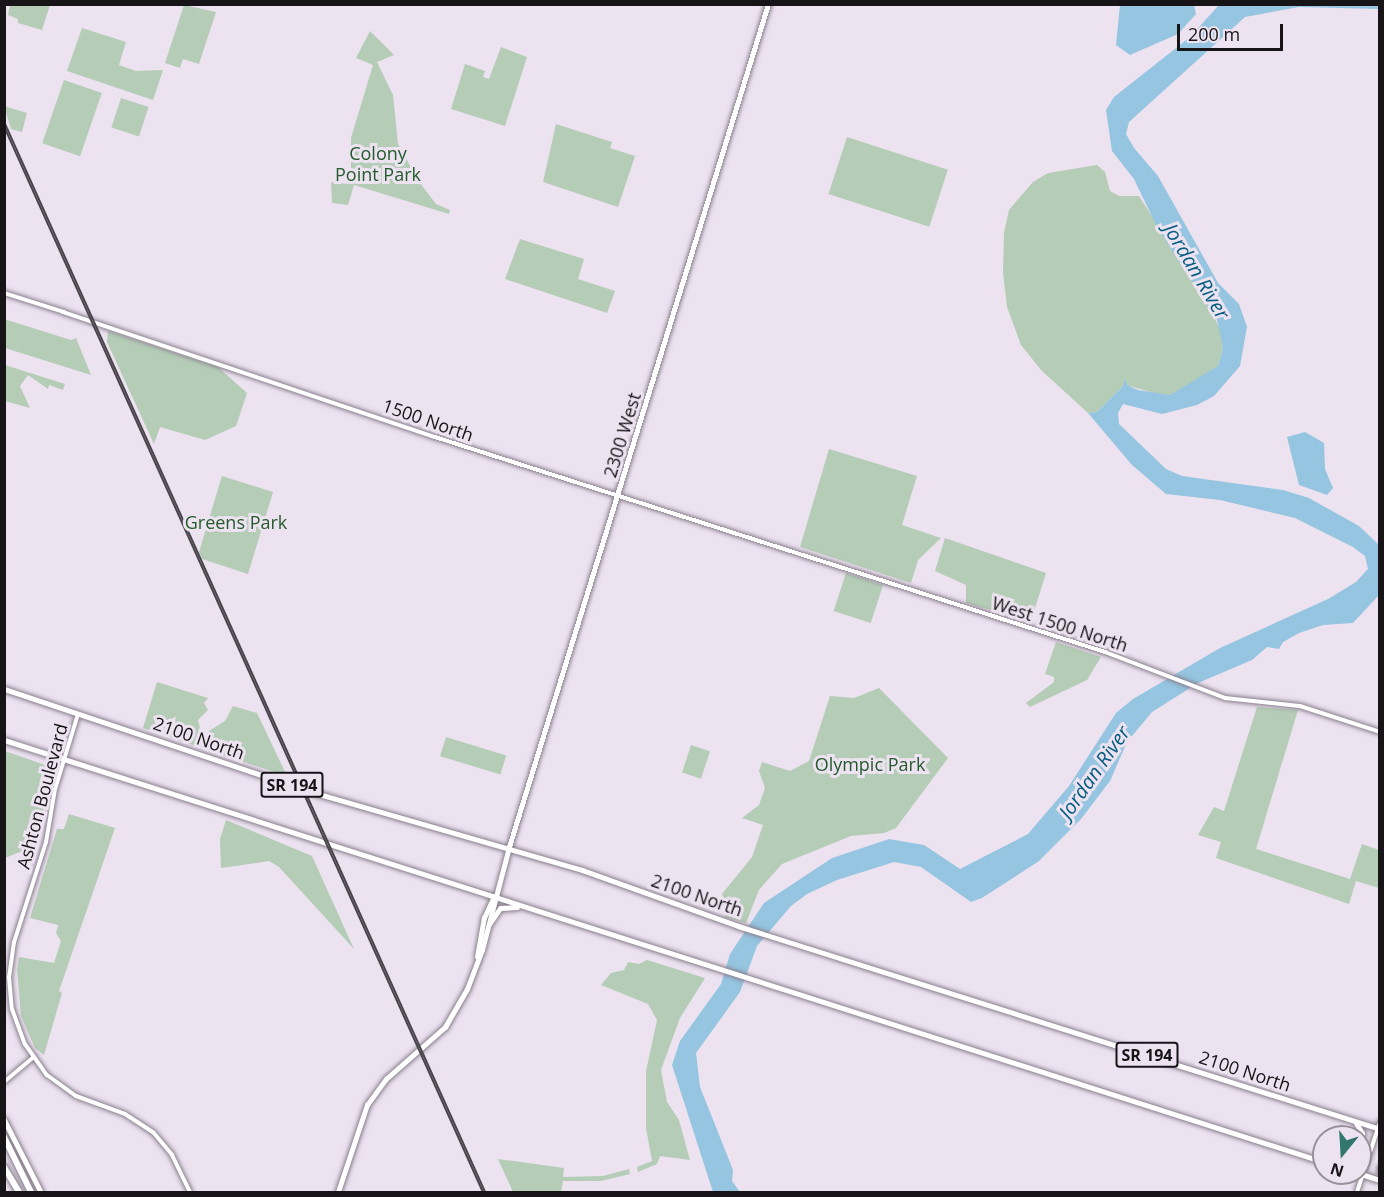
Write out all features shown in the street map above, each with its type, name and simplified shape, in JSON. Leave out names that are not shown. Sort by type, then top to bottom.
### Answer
[{"type":"highway","name":"2100 North","points":[[4,689],[312,792],[509,847],[738,926],[1378,1129]]},
{"type":"highway","name":"SR 194","points":[[4,740],[1312,1158]]},
{"type":"highway","points":[[489,924],[504,906],[544,913]]},
{"type":"highway","points":[[1352,1120],[1356,1125]]},
{"type":"highway","points":[[4,1137],[32,1192]]},
{"type":"highway","points":[[4,1167],[19,1192]]},
{"type":"highway","points":[[1380,1167],[1380,1172]]},
{"type":"main road","name":"2300 West","points":[[494,897],[768,4]]},
{"type":"main road","points":[[338,1192],[367,1105],[386,1080],[445,1027],[467,989],[489,924],[494,897]]},
{"type":"main road","points":[[477,957],[483,918],[494,897]]},
{"type":"main road","points":[[4,1119],[41,1192]]},
{"type":"street","name":"1500 North","points":[[4,293],[732,532]]},
{"type":"street","name":"West 1500 North","points":[[732,532],[1164,674],[1238,701],[1300,706],[1380,732]]},
{"type":"street","name":"Ashton Boulevard","points":[[78,713],[64,759],[48,835],[14,942],[10,969],[14,1019],[33,1058],[69,1091],[125,1114],[153,1132],[172,1155],[190,1192]]},
{"type":"street","points":[[4,1082],[33,1058]]},
{"type":"street","points":[[1372,1144],[1380,1122]]},
{"type":"green space","points":[[10,5],[50,5],[42,30],[18,23],[18,19],[8,15]]},
{"type":"green space","points":[[184,5],[216,12],[199,64],[183,59],[180,68],[165,63]]},
{"type":"green space","points":[[82,28],[126,42],[119,65],[136,71],[163,70],[153,100],[67,71]]},
{"type":"green space","name":"Colony Point Park","points":[[370,31],[394,55],[377,62],[393,95],[398,144],[420,183],[436,204],[450,210],[449,214],[354,185],[348,205],[332,203],[331,182],[348,184],[351,179],[351,138],[373,65],[356,58]]},
{"type":"green space","points":[[501,47],[527,57],[505,126],[451,109],[465,64],[485,71],[483,77],[489,79]]},
{"type":"green space","points":[[64,80],[102,93],[80,156],[42,143]]},
{"type":"green space","points":[[121,98],[149,107],[139,136],[111,127]]},
{"type":"green space","points":[[4,106],[27,113],[22,132],[11,129]]},
{"type":"green space","points":[[556,124],[612,142],[610,148],[635,156],[618,207],[543,182]]},
{"type":"green space","points":[[847,137],[948,170],[929,227],[828,194]]},
{"type":"green space","points":[[1097,165],[1105,172],[1110,191],[1119,196],[1139,196],[1210,307],[1220,330],[1223,348],[1218,366],[1184,389],[1170,395],[1154,393],[1126,385],[1126,378],[1123,386],[1097,412],[1088,413],[1041,370],[1021,345],[1007,307],[1003,273],[1004,233],[1009,210],[1033,182],[1048,173]]},
{"type":"green space","points":[[520,239],[584,259],[578,279],[615,291],[607,313],[505,279]]},
{"type":"green space","points":[[4,319],[71,340],[76,338],[91,375],[5,348]]},
{"type":"green space","points":[[108,331],[218,367],[247,393],[236,426],[205,440],[160,427],[154,444],[107,342]]},
{"type":"green space","points":[[4,365],[65,384],[63,390],[49,385],[48,389],[28,375],[20,386],[30,408],[5,401]]},
{"type":"green space","points":[[829,449],[917,476],[902,525],[941,538],[918,560],[911,583],[800,547]]},
{"type":"green space","name":"Greens Park","points":[[222,476],[273,492],[248,574],[202,559],[199,552]]},
{"type":"green space","points":[[945,538],[1046,573],[1031,621],[966,603],[966,585],[935,571]]},
{"type":"green space","points":[[846,573],[883,585],[871,623],[834,611]]},
{"type":"green space","points":[[1056,642],[1101,657],[1087,680],[1030,707],[1026,703],[1054,682],[1054,677],[1045,674]]},
{"type":"green space","points":[[157,682],[208,698],[204,703],[208,710],[198,720],[201,732],[196,746],[143,728]]},
{"type":"green space","name":"Olympic Park","points":[[879,688],[948,758],[896,828],[884,833],[851,836],[782,864],[759,890],[746,923],[725,917],[728,908],[722,894],[752,857],[763,825],[742,818],[759,805],[765,788],[759,771],[762,762],[790,771],[809,761],[830,696],[854,698]]},
{"type":"green space","points":[[233,706],[257,713],[287,776],[204,749],[209,731],[225,721]]},
{"type":"green space","points":[[1257,707],[1298,710],[1256,849],[1350,879],[1362,844],[1379,850],[1379,888],[1356,881],[1349,904],[1216,858],[1221,842],[1198,835],[1214,807],[1224,811]]},
{"type":"green space","points":[[446,737],[506,755],[500,775],[440,756]]},
{"type":"green space","points":[[691,745],[710,751],[701,779],[682,773]]},
{"type":"green space","points":[[5,751],[51,767],[35,857],[20,852],[5,858]]},
{"type":"green space","points":[[69,814],[115,828],[59,991],[62,993],[44,1055],[35,1048],[21,1016],[17,969],[19,957],[54,963],[61,941],[56,933],[58,925],[30,918],[57,829],[64,829]]},
{"type":"green space","points":[[226,820],[312,856],[354,949],[279,867],[269,861],[221,868],[220,839]]},
{"type":"green space","points":[[647,960],[705,978],[680,1018],[661,1070],[667,1102],[679,1120],[690,1160],[660,1156],[657,1164],[638,1172],[637,1167],[652,1161],[646,1128],[646,1071],[657,1020],[648,1004],[601,985],[611,973],[624,970],[628,962],[639,964]]},
{"type":"green space","points":[[498,1159],[564,1168],[563,1177],[603,1176],[629,1169],[630,1174],[601,1181],[563,1181],[561,1192],[513,1192]]},
{"type":"water","points":[[1120,5],[1194,5],[1196,14],[1178,34],[1130,55],[1116,45]]},
{"type":"water","name":"Jordan River","points":[[1219,5],[1379,5],[1379,9],[1299,7],[1245,17],[1129,122],[1126,134],[1134,148],[1158,176],[1218,283],[1239,304],[1247,327],[1240,366],[1214,396],[1197,405],[1162,414],[1123,404],[1118,413],[1119,424],[1166,469],[1182,476],[1283,490],[1309,498],[1359,526],[1379,545],[1379,595],[1353,623],[1323,625],[1299,633],[1283,642],[1279,649],[1267,647],[1252,660],[1198,683],[1152,712],[1127,742],[1110,781],[1081,819],[1039,861],[982,898],[971,902],[921,867],[894,862],[837,880],[807,894],[791,906],[757,946],[740,992],[696,1053],[700,1087],[733,1170],[732,1181],[740,1192],[713,1192],[672,1065],[680,1041],[721,984],[730,954],[764,903],[832,858],[889,839],[924,845],[960,869],[1028,834],[1069,786],[1116,713],[1133,699],[1220,648],[1328,599],[1356,582],[1368,569],[1365,556],[1353,547],[1295,518],[1220,500],[1166,494],[1132,465],[1088,413],[1097,412],[1123,386],[1125,378],[1127,385],[1138,390],[1170,395],[1218,366],[1223,348],[1217,320],[1158,229],[1134,179],[1112,151],[1106,110],[1114,97],[1190,37]]},
{"type":"water","points":[[1305,432],[1324,443],[1325,469],[1333,488],[1327,495],[1299,485],[1287,437]]},
{"type":"railway","points":[[4,124],[484,1192]]}]
